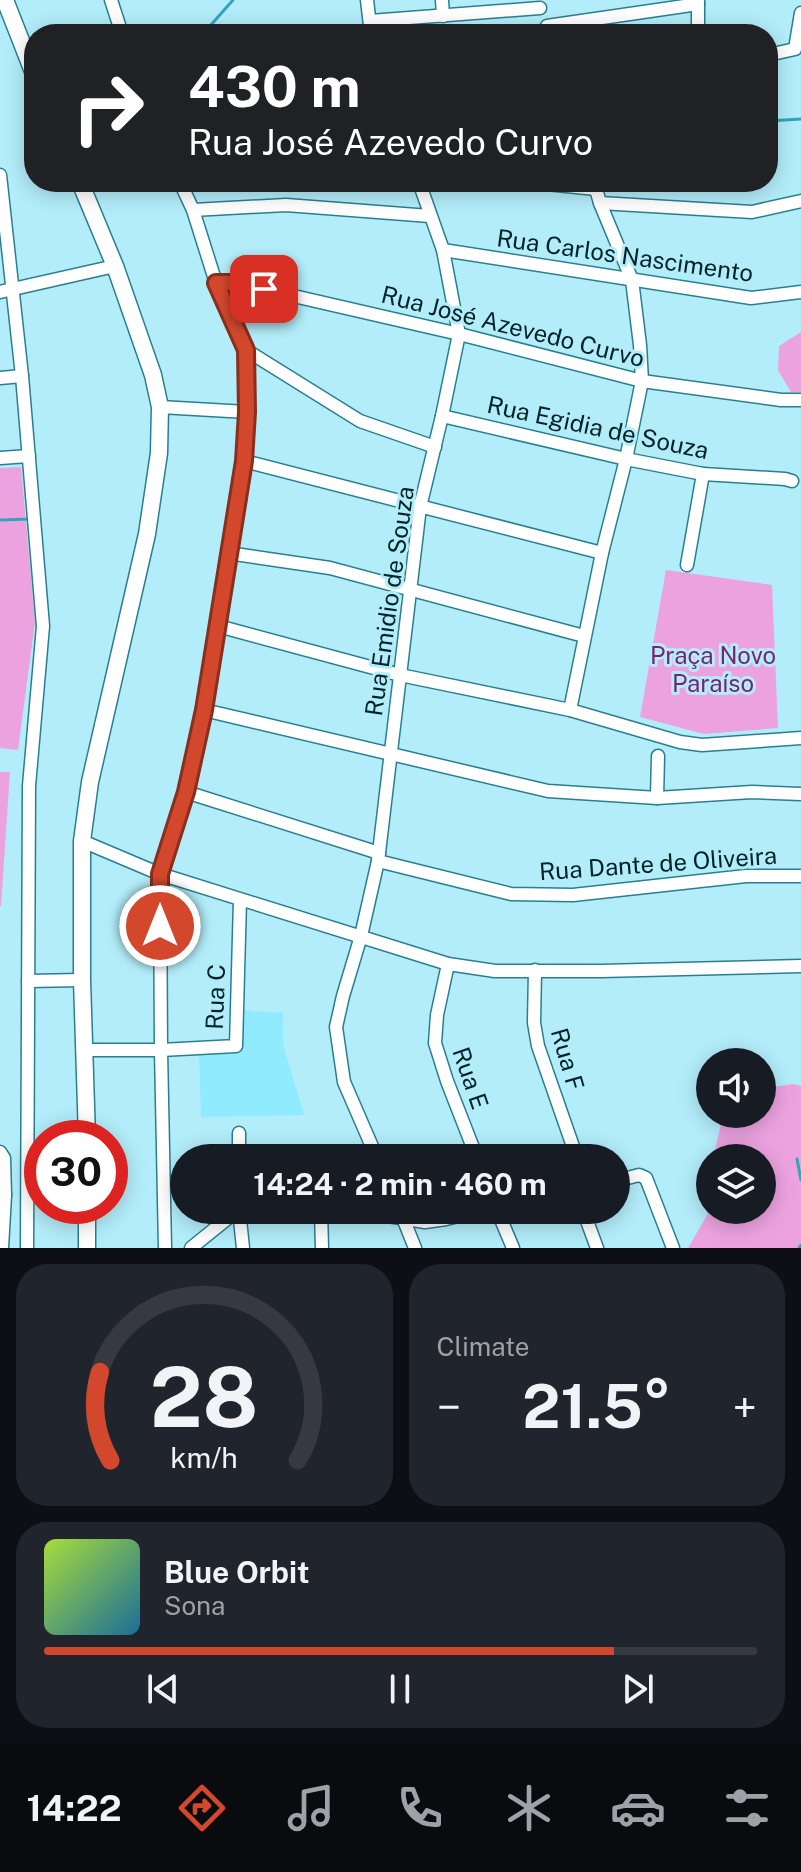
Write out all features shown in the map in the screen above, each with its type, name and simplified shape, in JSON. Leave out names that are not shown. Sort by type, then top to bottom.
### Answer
[{"type":"main road","points":[[5,0],[24,48]]},
{"type":"main road","points":[[84,192],[115,266],[153,375],[160,407],[159,453],[147,534],[90,782],[82,841],[86,1120]]},
{"type":"main road","points":[[87,1224],[87,1248]]},
{"type":"street","points":[[111,0],[119,24]]},
{"type":"street","points":[[367,0],[370,24]]},
{"type":"street","points":[[442,0],[443,16]]},
{"type":"street","points":[[580,24],[698,2],[698,24]]},
{"type":"street","points":[[394,24],[539,4],[546,24]]},
{"type":"street","points":[[778,53],[795,49],[801,13]]},
{"type":"street","points":[[0,175],[7,291],[22,376],[43,626],[29,786],[27,1248]]},
{"type":"street","points":[[165,1248],[160,874],[186,792],[204,710],[244,461],[247,412],[246,350],[216,283],[185,192]]},
{"type":"street","name":"Rua Emidio de Souza","points":[[371,1144],[344,1082],[336,1027],[379,857],[420,507],[459,334],[443,250],[422,192]]},
{"type":"street","points":[[570,710],[642,381],[632,280],[597,192]]},
{"type":"street","points":[[600,203],[752,212],[801,201]]},
{"type":"street","points":[[193,210],[286,205],[430,216]]},
{"type":"street","name":"Rua Carlos Nascimento","points":[[443,250],[751,298],[801,292]]},
{"type":"street","points":[[7,291],[115,266]]},
{"type":"street","name":"Rua José Azevedo Curvo","points":[[216,283],[237,283],[459,334],[642,381],[801,400]]},
{"type":"street","points":[[246,350],[360,421],[435,447]]},
{"type":"street","points":[[0,378],[22,376]]},
{"type":"street","points":[[160,407],[247,412]]},
{"type":"street","name":"Rua Egidia de Souza","points":[[442,416],[703,474],[792,481]]},
{"type":"street","points":[[0,458],[29,456]]},
{"type":"street","points":[[244,461],[602,553]]},
{"type":"street","points":[[687,565],[703,474]]},
{"type":"street","points":[[228,553],[330,568],[584,636]]},
{"type":"street","points":[[218,626],[400,675],[570,710],[654,735],[702,745],[801,738]]},
{"type":"street","points":[[204,710],[548,791],[657,798],[752,792],[801,794]]},
{"type":"street","points":[[657,798],[658,756]]},
{"type":"street","name":"Rua Dante de Oliveira","points":[[186,792],[379,857],[511,894],[573,895],[746,876],[801,876]]},
{"type":"street","points":[[82,841],[160,874],[448,964],[495,971],[801,966]]},
{"type":"street","name":"Rua C","points":[[161,1050],[236,1046],[240,900]]},
{"type":"street","name":"Rua E","points":[[448,964],[437,1015],[435,1043],[472,1144]]},
{"type":"street","name":"Rua F","points":[[535,970],[534,1023],[538,1046],[572,1144]]},
{"type":"street","points":[[28,981],[82,980]]},
{"type":"street","points":[[84,1050],[161,1050]]},
{"type":"street","points":[[239,1133],[239,1144]]},
{"type":"street","points":[[0,1152],[4,1158],[2,1248]]},
{"type":"street","points":[[630,1177],[639,1175],[646,1178],[673,1248]]},
{"type":"street","points":[[191,1248],[221,1224]]},
{"type":"street","points":[[240,1224],[243,1248]]},
{"type":"street","points":[[321,1224],[322,1248]]},
{"type":"street","points":[[405,1224],[415,1248]]},
{"type":"street","points":[[503,1224],[513,1248]]},
{"type":"street","points":[[588,1224],[597,1248]]},
{"type":"shaded area","points":[[242,1010],[283,1013],[283,1044],[304,1115],[201,1117],[199,1052],[238,1049]]},
{"type":"green space","points":[[801,332],[801,392],[791,392],[778,370],[779,346]]},
{"type":"green space","points":[[21,467],[35,622],[18,750],[0,748],[0,468]]},
{"type":"green space","name":"Praça Novo Paraíso","points":[[666,570],[772,585],[778,728],[704,734],[640,717]]},
{"type":"green space","points":[[0,772],[10,772],[1,906],[0,906]]},
{"type":"green space","points":[[776,1086],[801,1086],[801,1248],[688,1248],[702,1224],[776,1224],[776,1144],[716,1144],[720,1128],[776,1128]]},
{"type":"waterway","points":[[212,24],[233,0]]},
{"type":"waterway","points":[[778,120],[801,119]]},
{"type":"waterway","points":[[0,520],[31,519]]},
{"type":"waterway","points":[[797,1159],[801,1180]]},
{"type":"route","points":[[160,926],[160,874],[186,792],[204,710],[244,461],[246,350],[216,283],[237,283],[264,289]]}]
